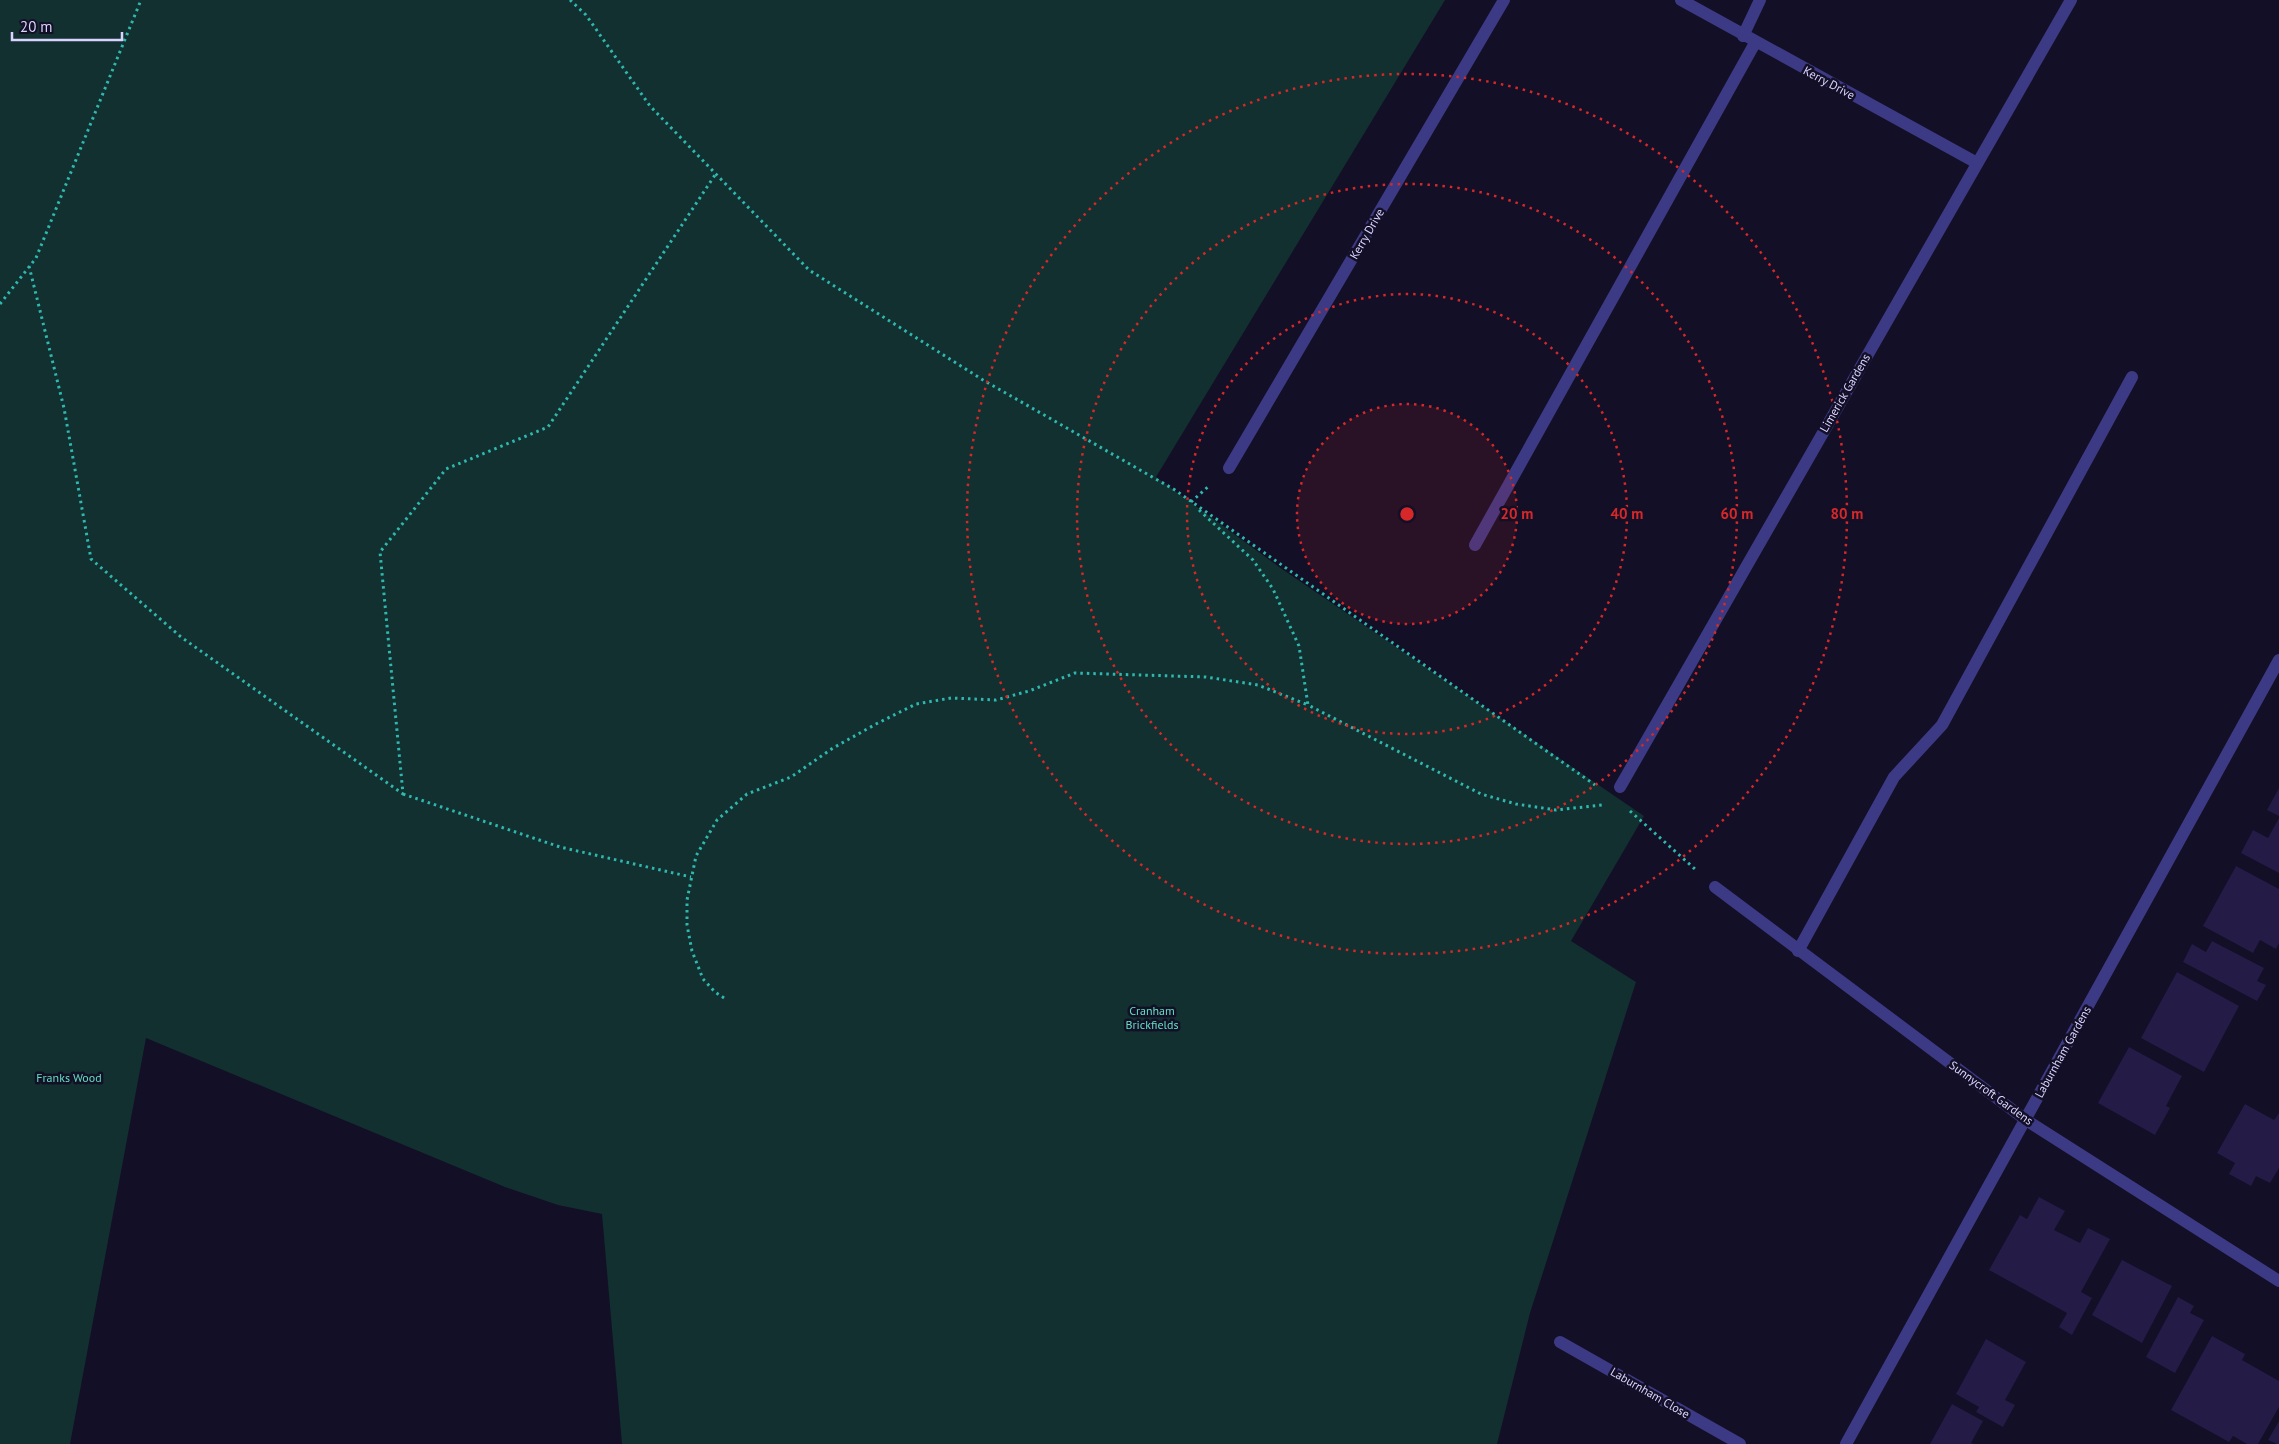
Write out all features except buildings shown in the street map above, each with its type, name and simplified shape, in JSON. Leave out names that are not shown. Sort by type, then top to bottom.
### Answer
[{"type":"street","name":"Kerry Drive","points":[[1229,468],[1504,0]]},
{"type":"street","name":"Kerry Drive","points":[[1681,0],[1755,43],[1977,163]]},
{"type":"street","points":[[1743,36],[1760,0]]},
{"type":"street","name":"Limerick Gardens","points":[[1620,787],[2071,0]]},
{"type":"street","points":[[1475,545],[1755,43]]},
{"type":"street","points":[[1798,951],[1894,777],[1942,725],[2132,377]]},
{"type":"street","name":"Laburnham Gardens","points":[[1846,1444],[2279,660]]},
{"type":"street","name":"Sunnycroft Gardens","points":[[1715,887],[2026,1120],[2279,1281]]},
{"type":"street","name":"Laburnham Close","points":[[1560,1342],[1740,1444]]},
{"type":"path","points":[[0,304],[36,258],[141,0]]},
{"type":"path","points":[[570,0],[586,15],[650,106],[809,270],[983,380],[1191,502],[1597,786]]},
{"type":"path","points":[[403,794],[380,552],[446,469],[548,427],[715,175]]},
{"type":"path","points":[[29,266],[64,408],[91,559],[181,637],[403,794],[560,847],[691,877]]},
{"type":"path","points":[[1191,502],[1229,468]]},
{"type":"path","points":[[1191,502],[1252,560],[1273,589],[1299,646],[1308,705]]},
{"type":"path","points":[[724,998],[714,992],[703,979],[692,951],[687,925],[687,900],[696,856],[717,820],[747,794],[791,777],[833,748],[916,704],[951,698],[996,700],[1028,691],[1075,673],[1206,677],[1258,685],[1308,705],[1481,794],[1516,804],[1556,810],[1621,803]]},
{"type":"path","points":[[1620,787],[1621,803],[1715,887]]},
{"type":"green space","points":[[0,0],[1445,0],[1156,477],[1282,569],[1644,816],[1571,941],[1636,982],[1530,1313],[1497,1444],[622,1444],[602,1214],[558,1205],[505,1187],[146,1038],[70,1444],[0,1444]]},
{"type":"park label","name":"Cranham Brickfields","points":[[1152,1018]]},
{"type":"park label","name":"Franks Wood","points":[[69,1078]]}]
